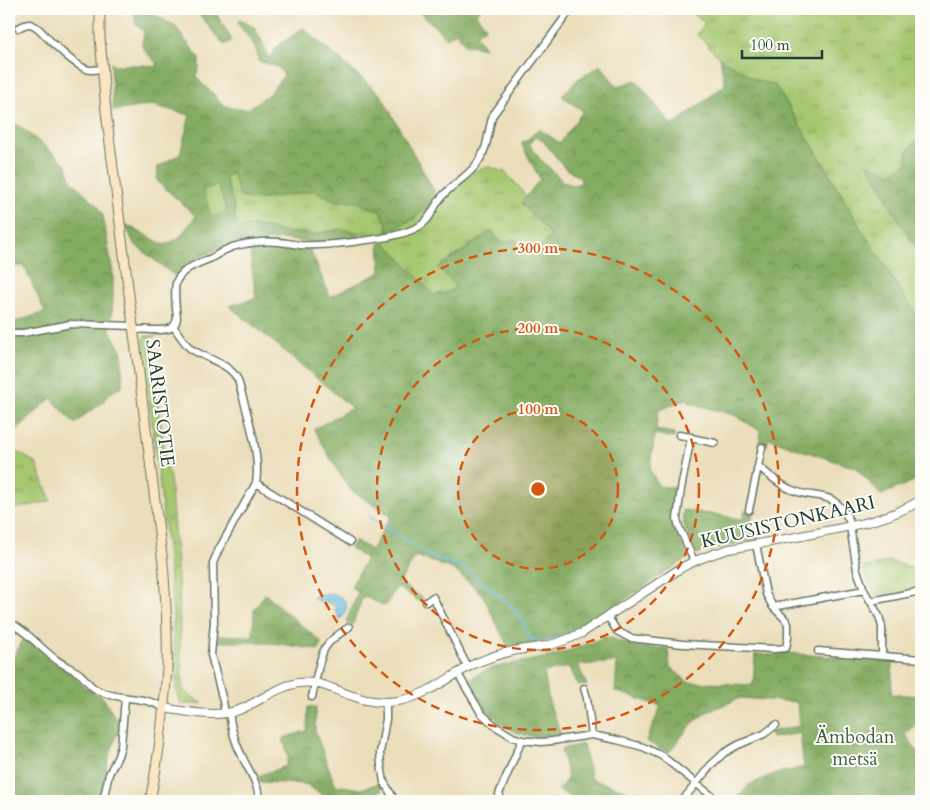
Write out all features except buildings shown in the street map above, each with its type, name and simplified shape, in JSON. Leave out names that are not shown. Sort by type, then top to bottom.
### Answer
[{"type":"main road","name":"SAARISTOTIE","points":[[100,9],[100,36],[106,112],[164,564],[167,666],[164,708],[150,801]]},
{"type":"street","points":[[9,333],[23,333],[71,324],[164,330],[173,326],[176,322],[177,280],[189,268],[226,250],[246,244],[274,241],[312,245],[374,240],[402,233],[422,225],[430,217],[443,195],[477,164],[484,152],[493,115],[571,9]]},
{"type":"street","points":[[18,28],[27,23],[34,25],[78,64],[89,70],[102,69]]},
{"type":"street","points":[[173,326],[189,347],[224,366],[238,380],[256,452],[258,476],[256,483],[213,563],[214,622],[211,655],[236,745],[255,782],[259,801]]},
{"type":"street","points":[[679,434],[715,443]]},
{"type":"street","points":[[691,438],[677,519],[694,561]]},
{"type":"street","points":[[749,510],[762,447]]},
{"type":"street","points":[[758,466],[785,487],[826,497],[840,505],[849,520],[855,564],[864,590],[882,627],[882,655]]},
{"type":"street","points":[[256,483],[350,542]]},
{"type":"street","name":"KUUSISTONKAARI","points":[[164,708],[202,713],[227,713],[246,707],[289,685],[299,683],[316,683],[371,701],[386,702],[409,699],[478,663],[509,652],[546,646],[572,638],[608,618],[694,561],[720,552],[882,519],[921,500]]},
{"type":"street","points":[[608,618],[617,631],[630,638],[683,644],[786,648],[788,624],[768,600],[763,586],[756,544]]},
{"type":"street","points":[[773,607],[864,590]]},
{"type":"street","points":[[871,601],[921,591]]},
{"type":"street","points":[[426,602],[433,597],[468,668]]},
{"type":"street","points":[[9,622],[30,635],[55,659],[75,670],[94,689],[126,698],[157,703],[164,708]]},
{"type":"street","points":[[312,697],[325,647],[348,627]]},
{"type":"street","points":[[818,651],[921,658]]},
{"type":"street","points":[[458,674],[476,705],[488,720],[504,732],[522,740],[552,741],[592,735],[643,747],[662,756],[718,801]]},
{"type":"street","points":[[584,688],[589,708],[592,735]]},
{"type":"street","points":[[103,801],[109,774],[121,746],[126,698]]},
{"type":"street","points":[[386,702],[386,719],[380,753],[381,765],[384,782],[395,801]]},
{"type":"street","points":[[682,801],[711,765],[724,753],[764,734],[776,725]]},
{"type":"street","points":[[502,801],[499,794],[500,789],[522,740]]},
{"type":"street","points":[[163,801],[173,801]]},
{"type":"green space","points":[[416,9],[481,9],[476,14],[486,27],[476,35],[485,48],[465,44],[456,32],[447,38]]},
{"type":"green space","points":[[694,9],[917,9],[921,12],[921,135],[908,151],[906,165],[891,173],[868,165],[921,255],[921,323],[860,227],[775,85],[756,80],[720,58],[697,35],[705,23],[690,11]]},
{"type":"green space","points":[[134,11],[147,11],[175,26],[199,58],[199,68],[196,76],[201,83],[215,95],[220,103],[239,109],[248,109],[269,94],[284,75],[278,67],[258,61],[255,46],[239,25],[239,20],[254,27],[268,57],[272,56],[276,47],[303,28],[381,95],[437,196],[427,208],[413,219],[387,232],[387,223],[381,212],[358,202],[335,201],[316,190],[264,199],[240,197],[232,173],[225,177],[235,210],[235,220],[239,229],[259,226],[288,233],[312,235],[340,229],[360,233],[360,235],[355,239],[335,242],[316,243],[282,239],[237,244],[216,250],[186,264],[176,277],[134,244],[125,224],[164,245],[178,239],[196,216],[157,181],[158,167],[180,154],[190,115],[151,105],[113,111],[111,63],[113,65],[155,67],[158,65],[146,53],[143,47],[144,31],[136,25]]},
{"type":"green space","points":[[200,12],[217,15],[232,40],[223,44],[199,14]]},
{"type":"green space","points":[[720,58],[756,80],[775,85],[860,227],[921,323],[921,478],[881,495],[856,468],[769,438],[767,446],[759,444],[761,431],[734,415],[690,403],[686,399],[658,411],[656,430],[674,433],[674,438],[655,434],[650,470],[659,486],[676,488],[671,508],[672,525],[688,558],[602,615],[573,632],[541,642],[508,647],[482,594],[453,569],[416,556],[399,583],[423,598],[420,602],[397,587],[385,606],[363,596],[352,626],[346,622],[358,592],[351,587],[366,559],[350,548],[355,540],[371,550],[391,516],[351,490],[314,429],[352,408],[229,306],[256,298],[249,245],[270,244],[309,247],[330,297],[381,272],[379,243],[385,242],[434,295],[446,293],[456,287],[439,267],[492,231],[501,241],[506,242],[514,239],[534,254],[551,235],[521,203],[540,179],[521,143],[539,129],[560,143],[583,111],[562,96],[578,79],[601,65],[617,87],[636,80],[672,126],[725,85]],"holes":[[[536,136],[544,142],[565,168],[580,178],[579,184],[572,185],[564,182],[540,159],[529,144]]]},
{"type":"green space","points":[[9,118],[66,164],[72,181],[98,206],[103,216],[113,274],[110,330],[122,353],[122,386],[109,394],[101,404],[75,424],[51,398],[9,437],[9,324],[45,312],[24,266],[9,266]]},
{"type":"green space","points":[[921,135],[921,255],[894,212],[868,164],[891,173],[906,165],[908,151]]},
{"type":"green space","points":[[490,167],[505,172],[520,188],[526,197],[521,203],[552,235],[534,254],[514,239],[506,242],[501,241],[492,231],[439,267],[456,287],[446,293],[433,295],[385,242],[386,233],[360,235],[360,233],[328,231],[312,235],[250,226],[238,229],[235,220],[235,210],[225,177],[232,172],[264,199],[316,190],[335,201],[358,202],[381,212],[387,223],[387,232],[413,219],[427,208],[437,196],[441,202],[457,185],[476,171]]},
{"type":"green space","points":[[218,185],[227,212],[212,217],[203,190]]},
{"type":"green space","points":[[144,336],[157,336],[149,338],[165,456],[170,479],[179,591],[183,690],[203,703],[181,704],[176,688],[177,676],[174,671],[173,614],[168,557],[143,360]]},
{"type":"green space","points":[[9,447],[36,463],[51,501],[9,510]]},
{"type":"green space","points":[[683,510],[743,519],[745,510],[753,512],[751,521],[758,539],[697,554],[685,527]]},
{"type":"green space","points":[[890,561],[918,569],[921,568],[921,589],[876,597],[863,568]]},
{"type":"green space","points":[[265,594],[321,642],[319,650],[282,644],[216,642],[217,636],[253,636],[254,610]]},
{"type":"green space","points":[[25,636],[83,686],[102,696],[120,725],[109,757],[99,801],[9,801],[9,659],[12,660]]},
{"type":"green space","name":"Ämbodan metsä","points":[[605,637],[636,646],[668,648],[670,667],[688,682],[753,685],[755,654],[774,655],[775,652],[893,662],[891,694],[921,696],[921,721],[905,734],[921,756],[921,801],[822,801],[819,797],[813,801],[735,801],[749,785],[774,774],[804,767],[800,733],[772,738],[769,732],[799,726],[797,702],[740,698],[705,713],[693,723],[668,753],[646,741],[661,706],[615,691],[617,662],[578,665],[587,685],[578,686],[569,667],[544,672],[549,702],[561,734],[529,736],[505,726],[486,708],[469,682],[482,672],[491,669],[555,655]]},
{"type":"green space","points":[[308,707],[316,707],[315,731],[335,785],[361,789],[380,783],[382,790],[367,801],[324,801],[324,796],[306,784],[261,782],[258,776],[286,766],[288,757],[283,738],[307,731]]},
{"type":"green space","points":[[583,744],[591,779],[643,796],[638,801],[574,801],[558,790],[568,778],[561,749]]},
{"type":"water","points":[[332,593],[341,598],[346,605],[344,616],[340,619],[337,617],[340,617],[336,612],[335,606],[313,598],[316,595]]},
{"type":"waterway","points":[[370,517],[424,552],[471,573],[512,607],[532,639],[542,642],[574,632]]}]
